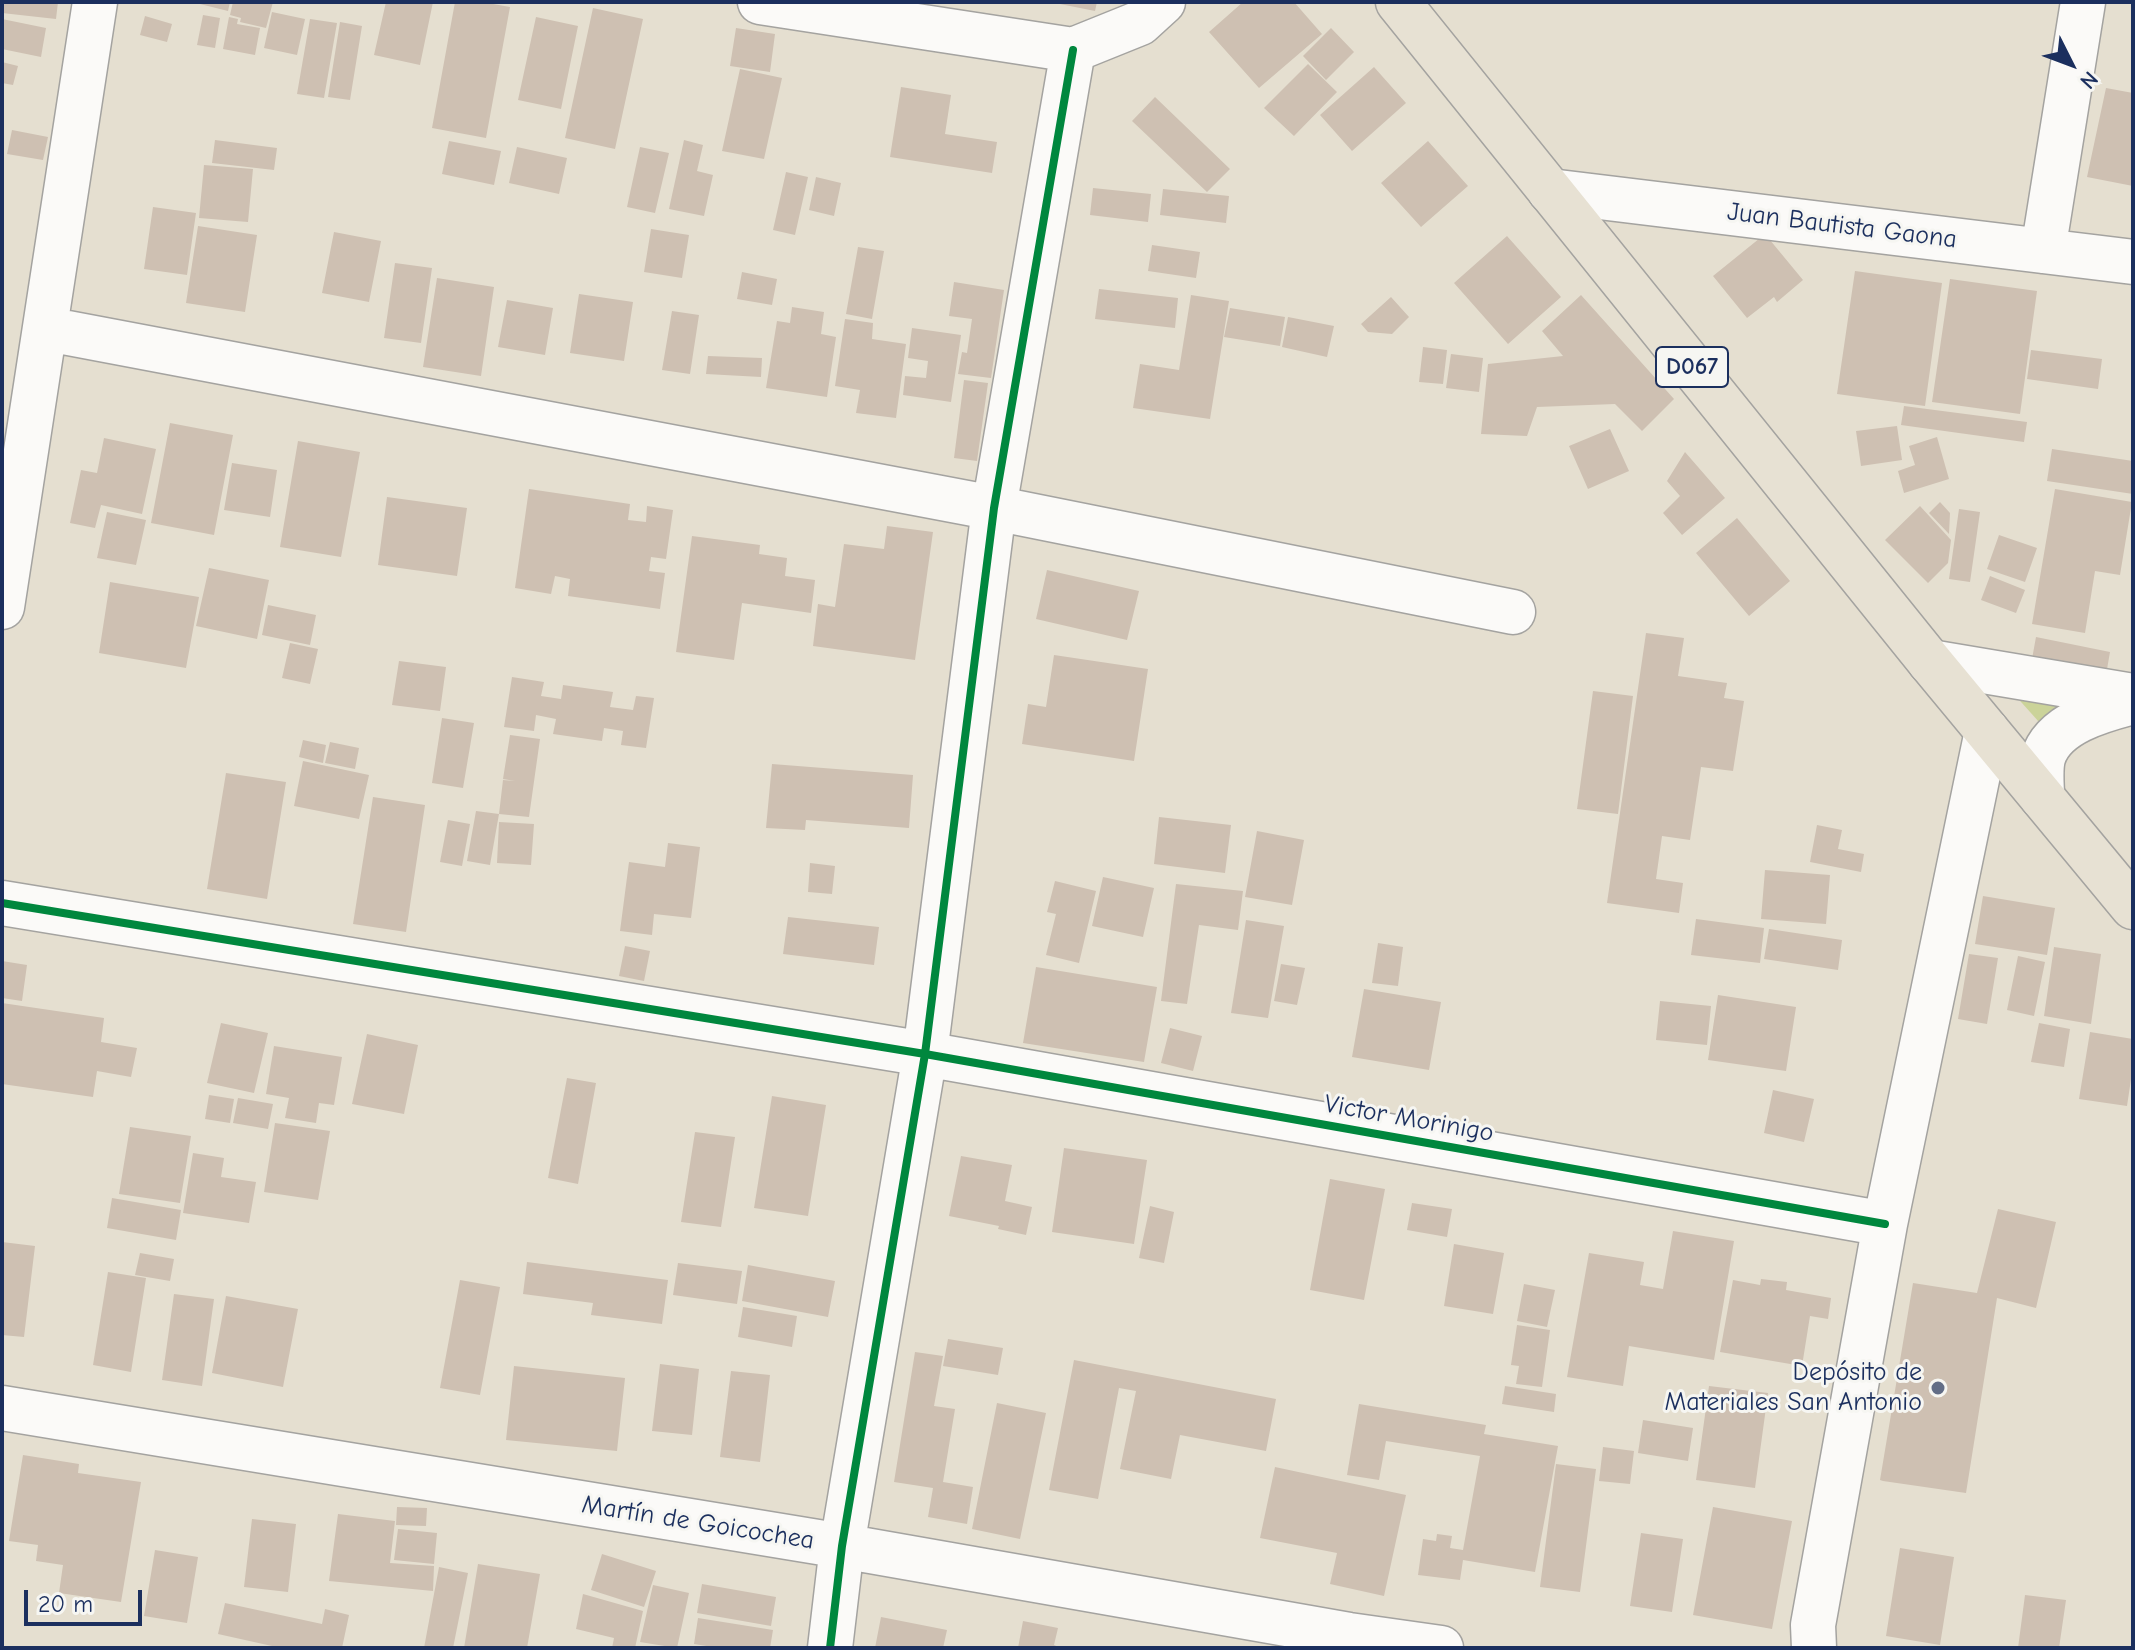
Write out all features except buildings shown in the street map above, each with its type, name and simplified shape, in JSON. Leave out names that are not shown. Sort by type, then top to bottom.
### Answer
[{"type":"main road","name":"D067","points":[[1398,2],[1930,662],[2133,907]]},
{"type":"street","points":[[2,607],[95,2]]},
{"type":"street","points":[[760,2],[1073,50],[1140,23],[1163,2]]},
{"type":"street","points":[[2043,251],[2083,2]]},
{"type":"street","points":[[830,1648],[842,1546],[925,1054],[994,508],[1073,50]]},
{"type":"street","name":"Juan Bautista Gaona","points":[[1550,191],[2133,262]]},
{"type":"street","points":[[47,329],[994,508],[1513,612]]},
{"type":"street","points":[[1930,662],[2133,699]]},
{"type":"street","points":[[2042,797],[2043,759],[2051,743],[2072,725],[2133,699]]},
{"type":"street","points":[[1814,1648],[1813,1625],[1885,1224],[1987,731]]},
{"type":"street","name":"Victor Morinigo","points":[[2,903],[925,1054],[1885,1224]]},
{"type":"street","name":"Martín de Goicochea","points":[[2,1408],[842,1546],[1350,1641],[1441,1648]]},
{"type":"green space","points":[[2013,693],[2071,704],[2045,723],[2039,722]]},
{"type":"cycle path","points":[[830,1648],[842,1546],[925,1054],[994,508],[1073,50]]},
{"type":"cycle path","points":[[2,903],[925,1054],[1885,1224]]},
{"type":"place","name":"Depósito de Materiales San Antonio","points":[[1938,1388]]}]
